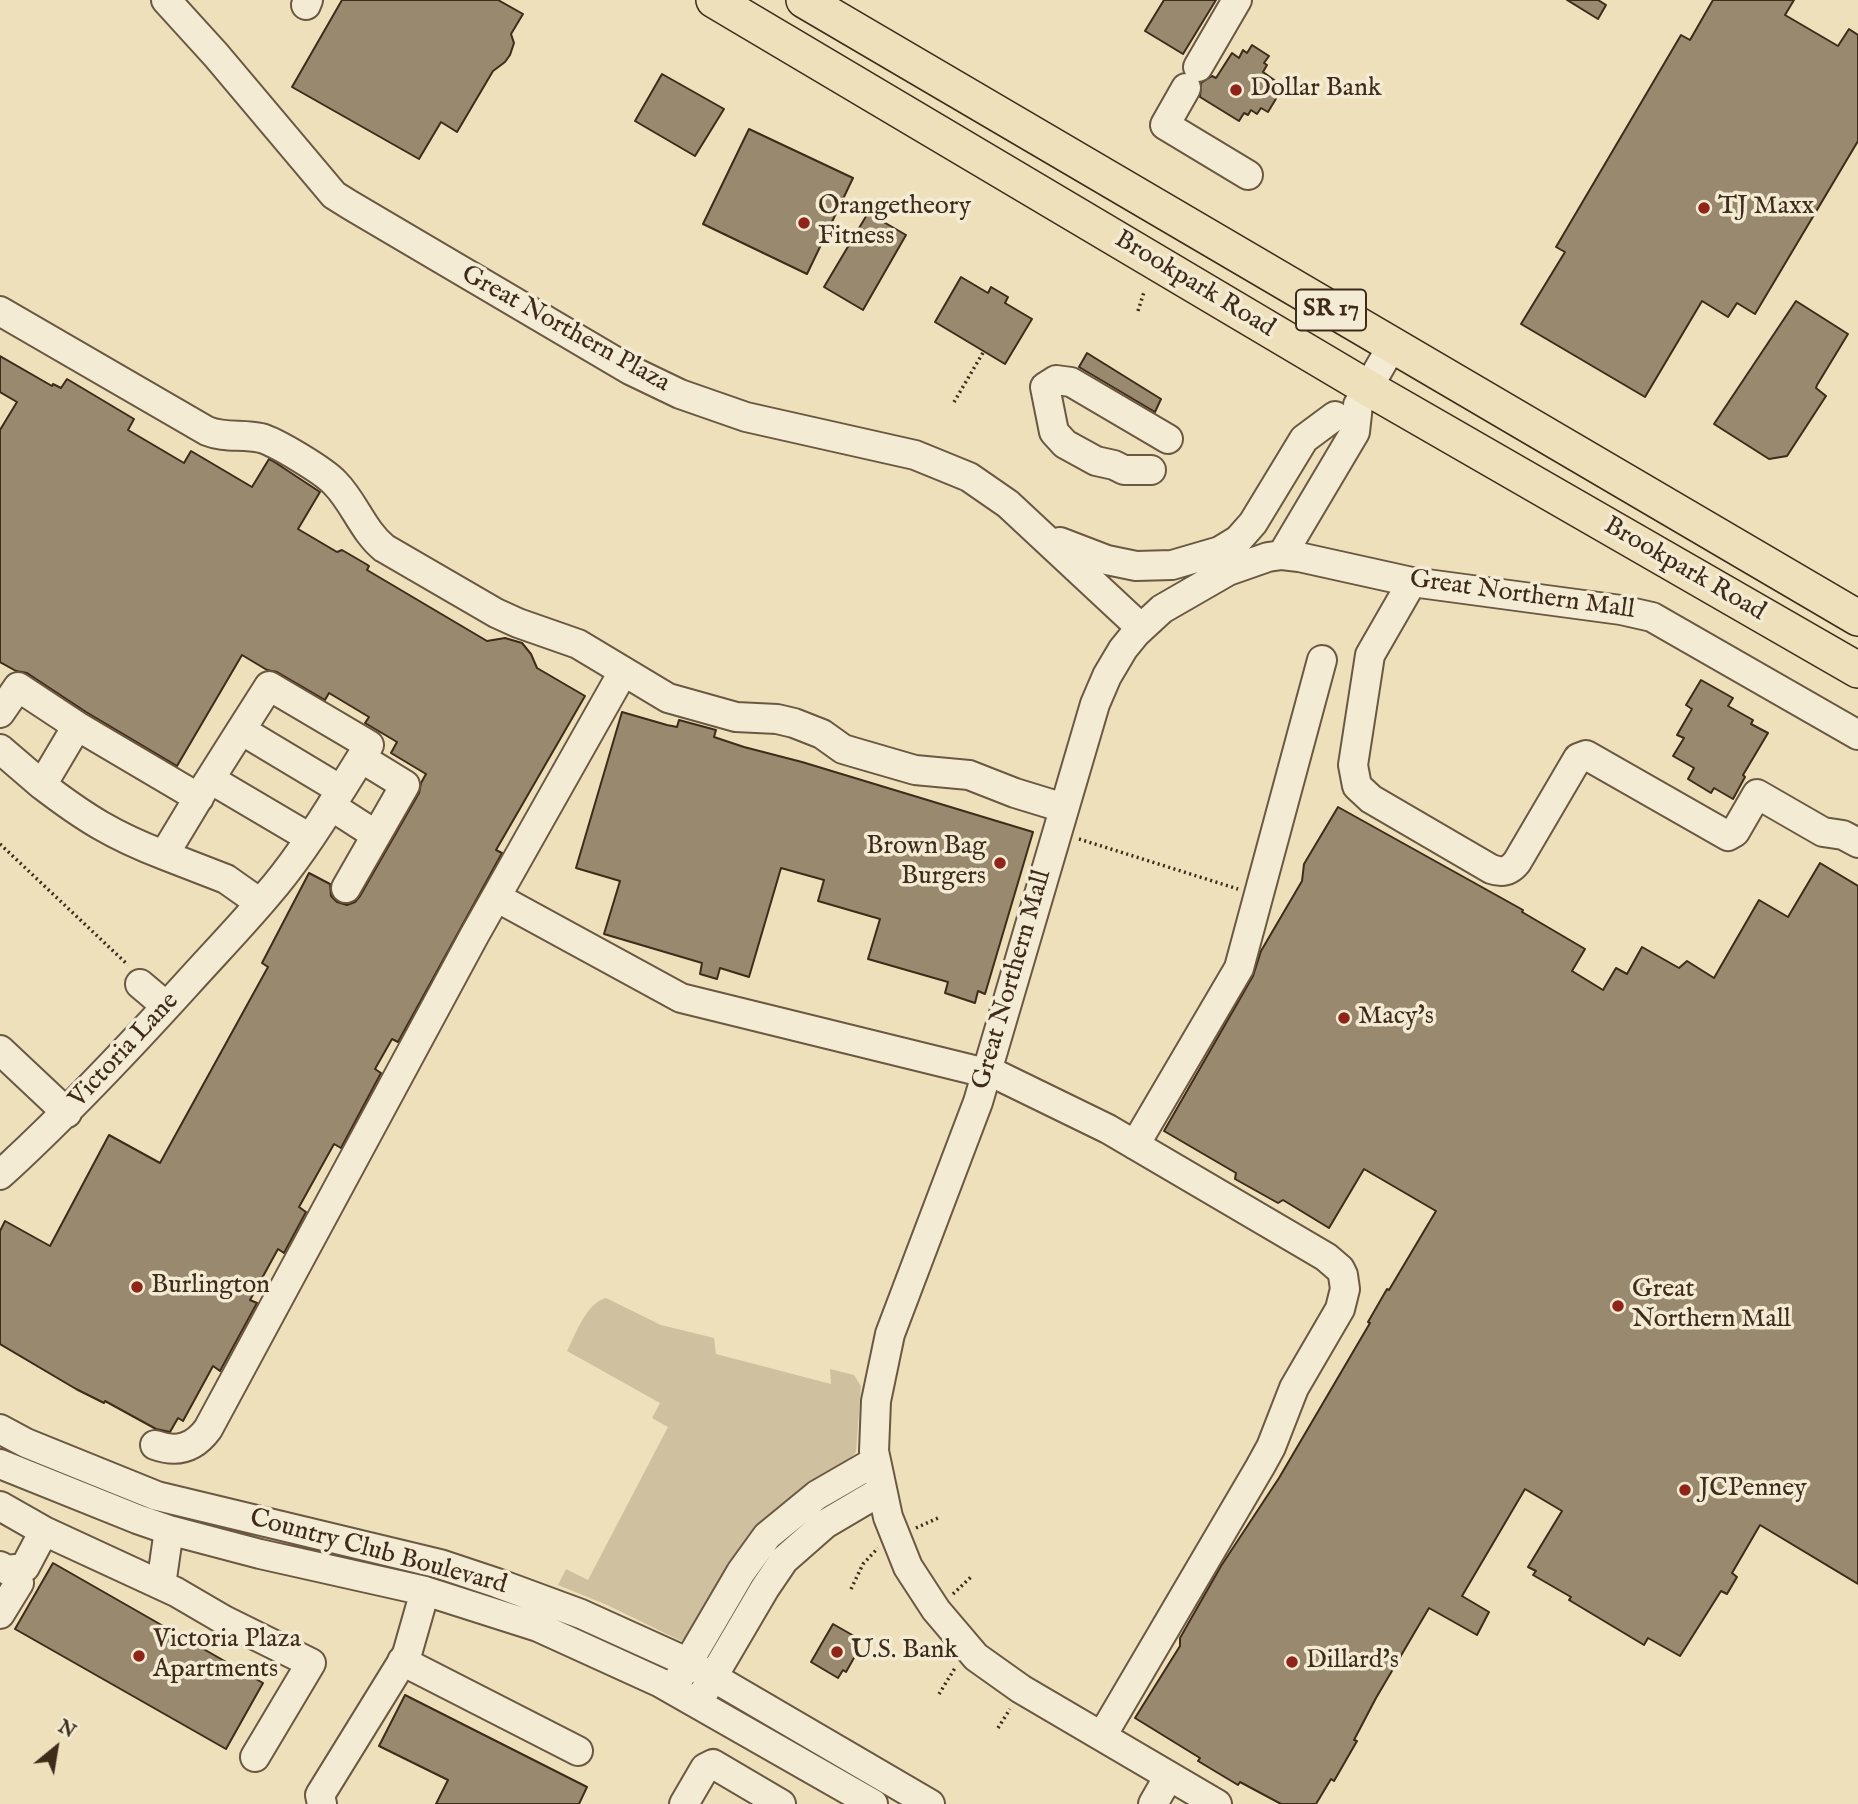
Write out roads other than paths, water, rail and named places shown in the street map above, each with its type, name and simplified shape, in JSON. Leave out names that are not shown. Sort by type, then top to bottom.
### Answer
[{"type":"main road","name":"Brookpark Road","points":[[714,0],[1353,403],[1858,670]]},
{"type":"main road","name":"Brookpark Road","points":[[804,0],[1858,618]]},
{"type":"street","name":"Great Northern Plaza","points":[[166,0],[334,194],[350,205],[524,309],[661,386],[746,417],[926,459],[979,484],[1041,534],[1140,628]]},
{"type":"street","points":[[1237,0],[1164,125],[1248,174]]},
{"type":"street","points":[[0,311],[207,431],[259,438],[277,446],[330,477],[344,493],[374,539],[384,548],[489,610],[578,644],[658,693],[736,717],[794,723],[822,734],[838,746],[853,752],[915,770],[969,775],[1060,820]]},
{"type":"street","points":[[1248,564],[1392,346]]},
{"type":"street","points":[[1151,470],[1124,470],[1114,464],[1096,461],[1065,444],[1054,432],[1045,387],[1056,380],[1072,382],[1168,439]]},
{"type":"street","name":"Great Northern Plaza","points":[[1041,534],[1119,563],[1152,567],[1180,564],[1220,551],[1246,532],[1260,514],[1304,439],[1353,403]]},
{"type":"street","points":[[1282,555],[1355,432],[1353,403]]},
{"type":"street","name":"Great Northern Mall","points":[[1217,1804],[1182,1790],[1102,1736],[1008,1681],[968,1648],[936,1610],[912,1575],[892,1530],[876,1461],[876,1401],[890,1334],[973,1116],[1098,694],[1117,658],[1140,628],[1179,597],[1248,564],[1282,555],[1312,559],[1412,582],[1620,610],[1652,617],[1858,735]]},
{"type":"street","points":[[1412,582],[1370,655],[1353,765],[1357,786],[1371,799],[1491,869],[1503,872],[1517,862],[1578,758],[1586,755],[1728,836],[1735,832],[1756,794],[1823,832],[1843,835],[1858,843]]},
{"type":"street","points":[[1135,1145],[1236,975],[1322,660]]},
{"type":"street","points":[[155,1445],[167,1449],[188,1447],[201,1439],[208,1429],[496,897],[623,672]]},
{"type":"street","points":[[0,713],[9,681],[77,726],[310,838]]},
{"type":"street","points":[[164,855],[269,686],[369,745],[360,758],[405,785],[346,888]]},
{"type":"street","points":[[42,785],[77,726]]},
{"type":"street","points":[[241,730],[336,798],[376,835]]},
{"type":"street","points":[[0,749],[42,785],[114,835],[226,879],[252,912]]},
{"type":"street","name":"Victoria Lane","points":[[0,1175],[67,1113],[252,912],[310,838],[360,758]]},
{"type":"street","points":[[496,897],[681,998],[986,1072],[1135,1145],[1326,1257],[1340,1269],[1345,1289],[1340,1309],[1294,1388],[1263,1461],[1102,1736]]},
{"type":"street","points":[[140,984],[166,1006]]},
{"type":"street","points":[[0,1050],[67,1113]]},
{"type":"street","name":"Country Club Boulevard","points":[[0,1429],[26,1443],[156,1496],[388,1551],[498,1583],[581,1614],[687,1662],[930,1804]]},
{"type":"street","points":[[672,1689],[741,1572],[767,1536],[817,1495],[876,1461]]},
{"type":"street","name":"Country Club Boulevard","points":[[0,1464],[169,1530],[260,1554],[425,1591],[538,1627],[672,1689],[873,1804]]},
{"type":"street","points":[[698,1704],[784,1559],[825,1524],[881,1490]]},
{"type":"street","points":[[0,1506],[44,1531],[161,1585],[311,1663],[255,1757]]},
{"type":"street","points":[[161,1585],[169,1530]]},
{"type":"street","points":[[7,1568],[25,1567],[44,1531]]},
{"type":"street","points":[[0,1614],[19,1583],[7,1568]]},
{"type":"street","points":[[322,1804],[320,1795],[407,1654],[425,1591]]},
{"type":"street","points":[[402,1661],[578,1751]]},
{"type":"street","points":[[684,1804],[709,1765],[713,1764],[744,1795],[781,1804]]},
{"type":"street","points":[[1153,1804],[1182,1790]]},
{"type":"place","name":"Dollar Bank","points":[[1236,90]]},
{"type":"place","name":"TJ Maxx","points":[[1704,208]]},
{"type":"place","name":"Orangetheory Fitness","points":[[804,223]]},
{"type":"place","name":"Brown Bag Burgers","points":[[1000,863]]},
{"type":"place","name":"Macy's","points":[[1344,1018]]},
{"type":"place","name":"Burlington","points":[[137,1287]]},
{"type":"place","name":"Great Northern Mall","points":[[1618,1306]]},
{"type":"place","name":"JCPenney","points":[[1685,1490]]},
{"type":"place","name":"U.S. Bank","points":[[837,1652]]},
{"type":"place","name":"Victoria Plaza Apartments","points":[[139,1656]]},
{"type":"place","name":"Dillard's","points":[[1292,1662]]}]
